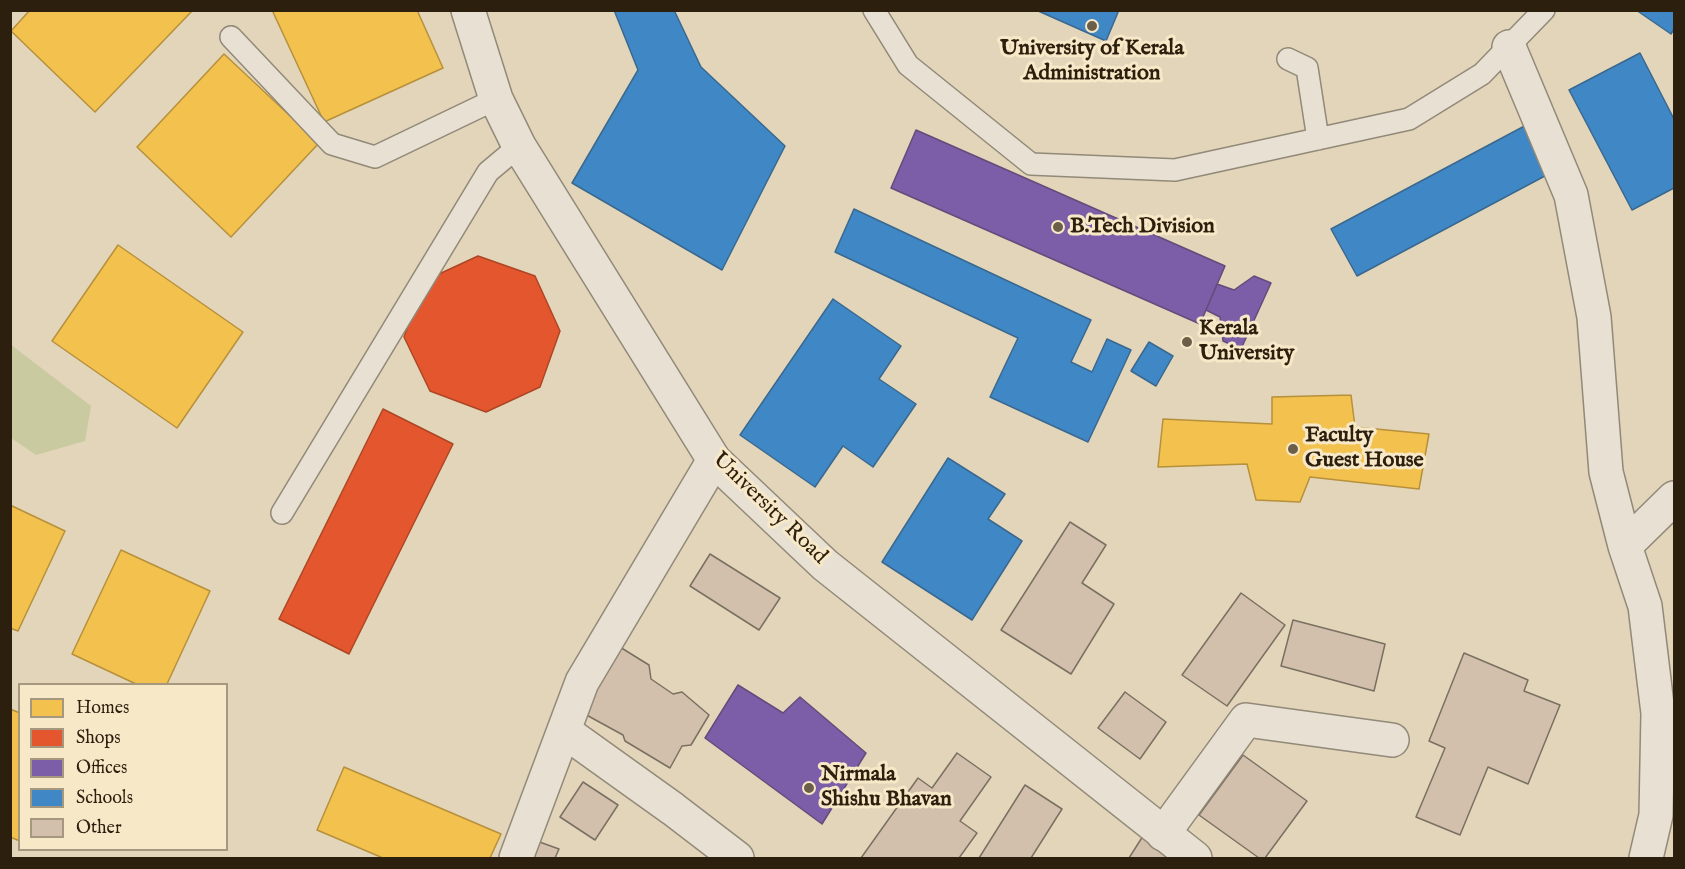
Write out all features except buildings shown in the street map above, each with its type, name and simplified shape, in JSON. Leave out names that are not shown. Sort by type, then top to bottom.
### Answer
[{"type":"street","name":"University Road","points":[[468,10],[496,99],[519,146],[714,460],[825,565],[1196,858]]},
{"type":"street","points":[[1509,47],[1571,195],[1594,317],[1606,472],[1625,546],[1645,606],[1658,713],[1656,815],[1646,858]]},
{"type":"street","points":[[516,858],[582,682],[714,460]]},
{"type":"street","points":[[1625,546],[1674,498]]},
{"type":"street","points":[[1163,834],[1246,720],[1392,740]]},
{"type":"street","points":[[564,731],[737,858]]},
{"type":"lane","points":[[874,10],[908,65],[1030,164],[1175,170],[1409,119],[1482,74],[1544,10]]},
{"type":"lane","points":[[231,37],[332,144],[375,157],[496,99]]},
{"type":"lane","points":[[1288,59],[1307,68],[1323,138]]},
{"type":"lane","points":[[282,513],[488,172],[519,146]]},
{"type":"green space","points":[[10,344],[91,406],[85,441],[36,455],[11,438]]},
{"type":"place","name":"University of Kerala Administration","points":[[1092,26]]},
{"type":"place","name":"B.Tech Division","points":[[1058,227]]},
{"type":"place","name":"Kerala University","points":[[1187,342]]},
{"type":"place","name":"Faculty Guest House","points":[[1293,449]]},
{"type":"place","name":"Nirmala Shishu Bhavan","points":[[809,788]]}]
